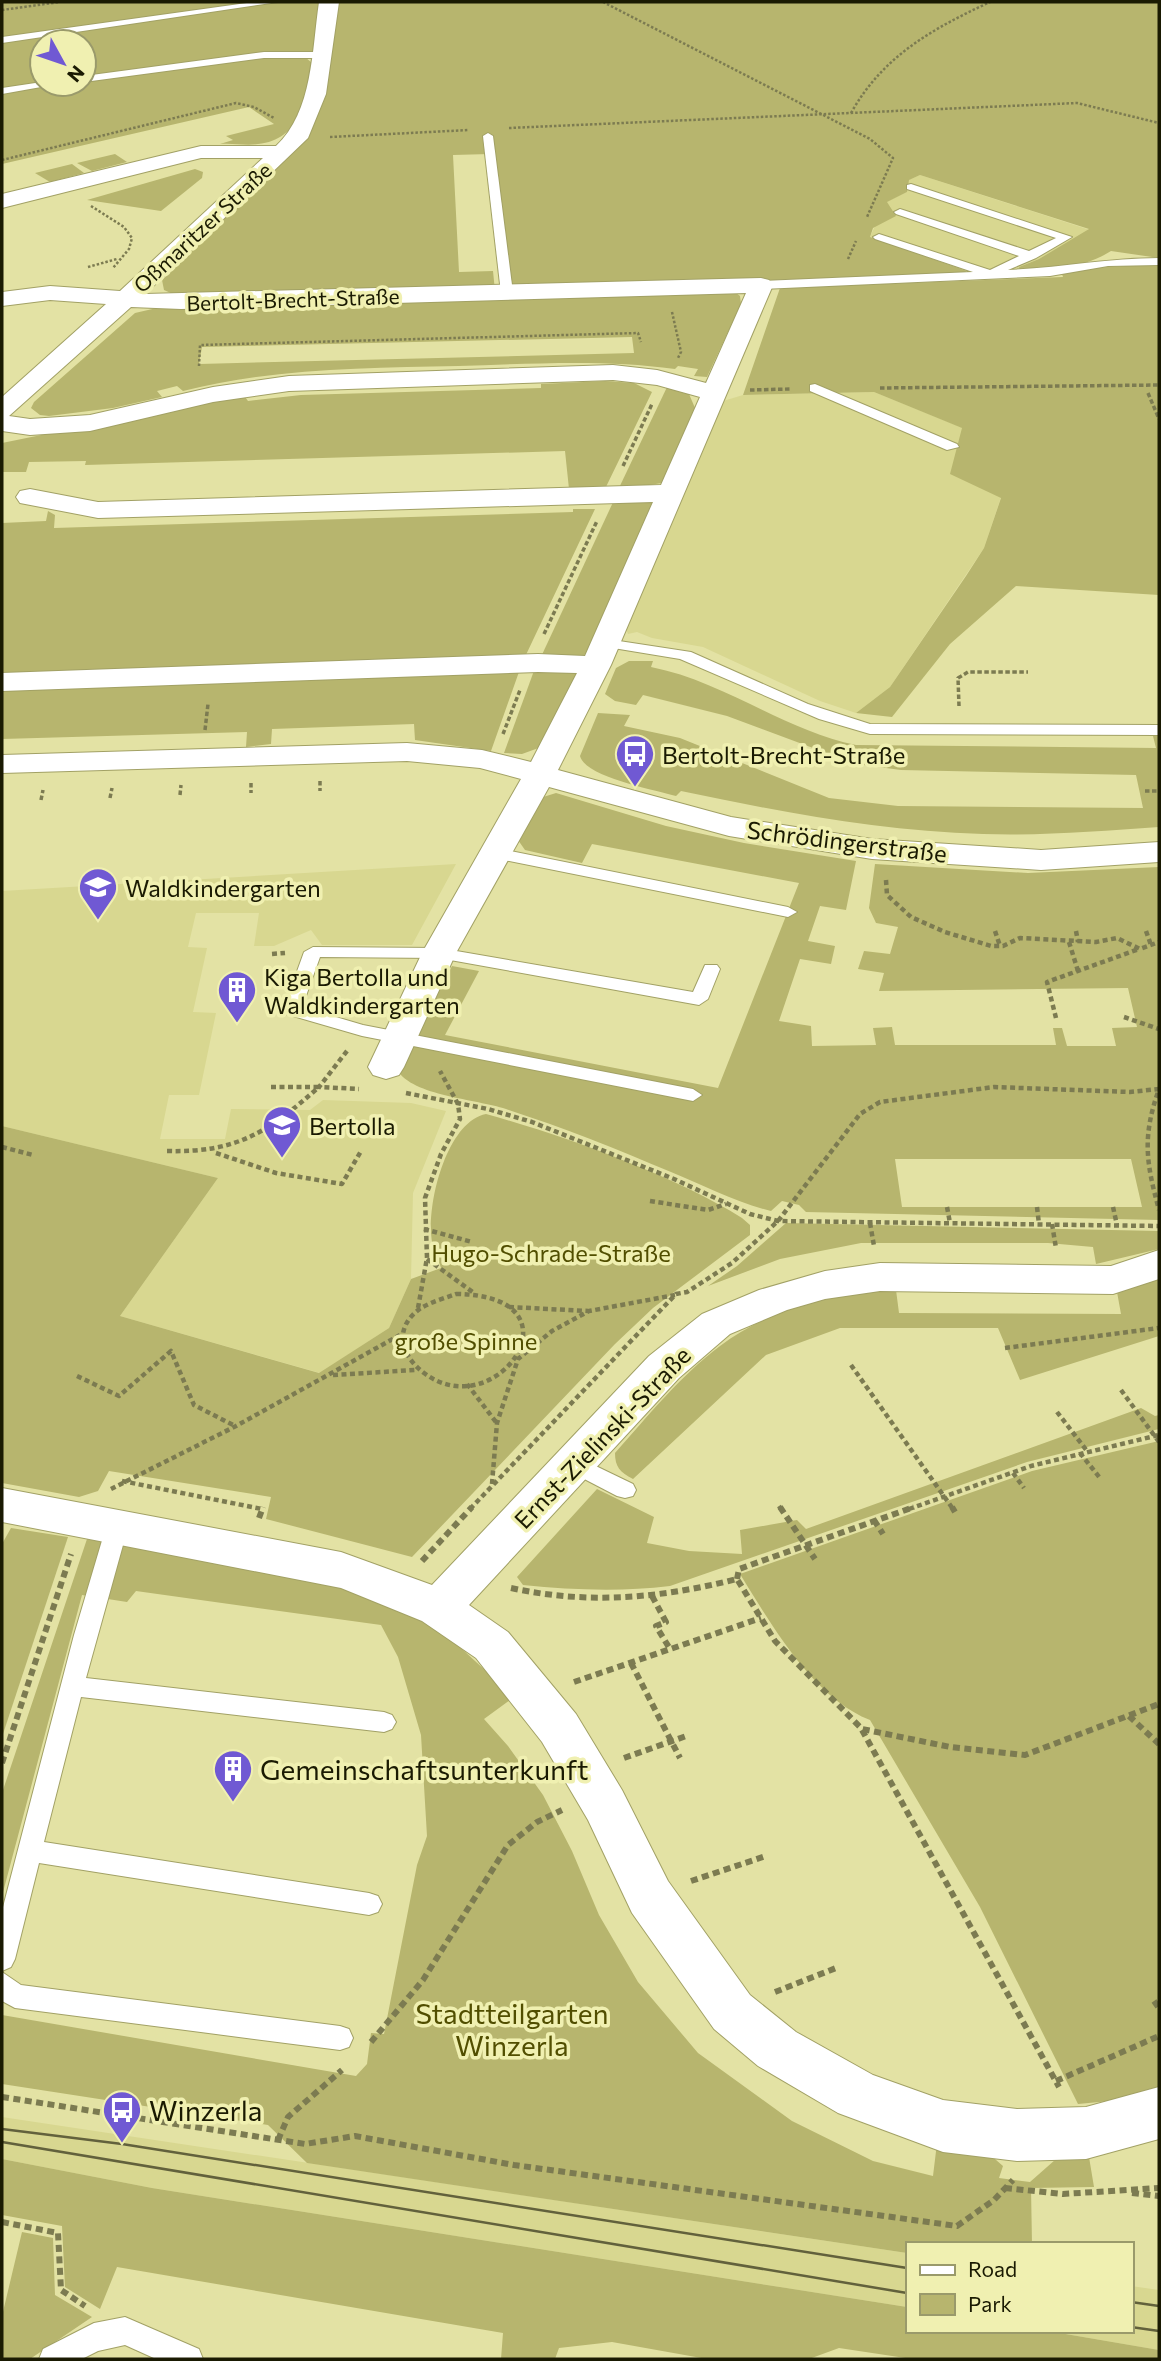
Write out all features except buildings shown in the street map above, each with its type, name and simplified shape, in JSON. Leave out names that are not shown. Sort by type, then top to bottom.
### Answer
[{"type":"street","name":"Oßmaritzer Straße","points":[[2,410],[124,287],[289,145],[316,94],[330,2]]},
{"type":"street","points":[[2,201],[201,152],[289,145]]},
{"type":"street","points":[[392,1080],[401,1037],[439,953],[541,773],[601,654],[761,285]]},
{"type":"street","name":"Bertolt-Brecht-Straße","points":[[2,299],[30,292],[124,287],[176,302],[761,285]]},
{"type":"street","points":[[2,423],[44,427],[89,421],[140,414],[239,389],[295,383],[611,373],[665,379],[715,393]]},
{"type":"street","points":[[30,496],[98,510],[669,493]]},
{"type":"street","points":[[2,682],[530,664],[601,654]]},
{"type":"street","points":[[2,764],[407,752],[482,759],[541,773]]},
{"type":"street","name":"Schrödingerstraße","points":[[541,773],[729,826],[872,849],[1041,860],[1159,852]]},
{"type":"street","name":"Ernst-Zielinski-Straße","points":[[428,1587],[575,1464],[664,1367],[716,1324],[773,1300],[825,1284],[880,1277],[1062,1277],[1113,1280],[1159,1264]]},
{"type":"street","points":[[2,1506],[341,1570],[390,1586],[428,1587],[492,1645],[559,1728],[606,1778],[649,1897],[732,2012],[778,2049],[858,2095],[943,2126],[1017,2135],[1087,2133],[1159,2113]]},
{"type":"lane","points":[[2,40],[273,2]]},
{"type":"lane","points":[[98,77],[264,55],[323,55]]},
{"type":"lane","points":[[2,91],[28,87]]},
{"type":"lane","points":[[488,136],[507,293]]},
{"type":"lane","points":[[879,237],[992,274],[1066,237],[911,187]]},
{"type":"lane","points":[[900,212],[1032,256]]},
{"type":"lane","points":[[761,285],[1050,272],[1108,262],[1159,262]]},
{"type":"lane","points":[[815,388],[952,447]]},
{"type":"lane","points":[[601,654],[694,657],[799,708],[838,723],[870,729],[1159,730]]},
{"type":"lane","points":[[495,853],[788,912]]},
{"type":"lane","points":[[693,1095],[651,1081],[517,1055],[362,1030],[292,1010],[313,952],[439,953],[699,999],[711,969]]},
{"type":"lane","points":[[575,1464],[625,1490]]},
{"type":"lane","points":[[2,1959],[72,1686],[117,1527]]},
{"type":"lane","points":[[72,1686],[384,1722]]},
{"type":"lane","points":[[29,1851],[369,1903]]},
{"type":"lane","points":[[2,1984],[15,1996],[340,2038]]},
{"type":"lane","points":[[52,2359],[94,2337],[125,2331],[189,2359]]},
{"type":"path","points":[[2,10],[60,2]]},
{"type":"path","points":[[603,2],[870,139],[893,158],[865,222]]},
{"type":"path","points":[[850,113],[862,88],[902,51],[938,24],[990,2]]},
{"type":"path","points":[[2,160],[236,103],[254,107],[277,120]]},
{"type":"path","points":[[502,128],[1076,103],[1159,123]]},
{"type":"path","points":[[289,145],[475,129]]},
{"type":"path","points":[[87,200],[94,209],[124,227],[132,238],[130,248],[118,259],[111,272],[124,287]]},
{"type":"path","points":[[837,282],[859,234]]},
{"type":"path","points":[[80,261],[88,267]]},
{"type":"path","points":[[672,312],[681,352],[676,362]]},
{"type":"path","points":[[199,366],[200,345],[638,333],[640,342]]},
{"type":"path","points":[[715,393],[815,388],[1159,385]]},
{"type":"path","points":[[1148,393],[1159,419]]},
{"type":"path","points":[[501,739],[530,664],[654,400]]},
{"type":"path","points":[[960,710],[958,678],[968,672],[1028,672]]},
{"type":"path","points":[[202,757],[212,675]]},
{"type":"path","points":[[1145,791],[1159,791]]},
{"type":"path","points":[[887,871],[887,895],[897,907],[911,917],[953,935],[1000,946],[1020,938],[1069,942],[1117,938],[1140,949]]},
{"type":"path","points":[[995,931],[1000,946]]},
{"type":"path","points":[[1076,931],[1078,942]]},
{"type":"path","points":[[1146,931],[1151,945]]},
{"type":"path","points":[[1069,942],[1078,971]]},
{"type":"path","points":[[1056,1018],[1047,982],[1159,942]]},
{"type":"path","points":[[1124,1017],[1159,1029]]},
{"type":"path","points":[[215,1152],[251,1140],[284,1118],[319,1087],[362,1030]]},
{"type":"path","points":[[271,1087],[319,1087],[392,1080],[458,1104],[532,1122],[778,1222],[1159,1226]]},
{"type":"path","points":[[427,1258],[477,1295],[508,1307],[589,1311],[687,1292],[732,1263],[778,1222],[835,1145],[869,1107],[908,1096],[994,1087],[1130,1091],[1159,1089],[1145,1125],[1144,1152],[1159,1210]]},
{"type":"path","points":[[418,1308],[427,1258],[425,1198],[441,1154],[460,1119],[458,1104]]},
{"type":"path","points":[[2,1147],[33,1155]]},
{"type":"path","points":[[167,1151],[215,1152],[276,1174],[342,1184],[361,1151]]},
{"type":"path","points":[[650,1201],[708,1210],[727,1203]]},
{"type":"path","points":[[947,1207],[950,1223]]},
{"type":"path","points":[[1037,1207],[1039,1224]]},
{"type":"path","points":[[1113,1207],[1117,1225]]},
{"type":"path","points":[[424,1229],[472,1242]]},
{"type":"path","points":[[477,1295],[456,1294],[418,1308],[406,1321],[400,1335],[406,1360],[415,1370],[446,1384],[487,1380],[505,1372],[552,1331],[589,1311]]},
{"type":"path","points":[[428,1587],[491,1486],[676,1294]]},
{"type":"path","points":[[491,1486],[496,1423],[524,1345],[525,1331],[519,1318],[508,1307]]},
{"type":"path","points":[[1005,1348],[1159,1328]]},
{"type":"path","points":[[256,1528],[263,1507],[122,1481],[139,1476],[236,1426],[400,1335]]},
{"type":"path","points":[[77,1376],[119,1396],[170,1351],[194,1405],[236,1426]]},
{"type":"path","points":[[851,1365],[955,1512]]},
{"type":"path","points":[[329,1375],[415,1370]]},
{"type":"path","points":[[467,1384],[496,1423]]},
{"type":"path","points":[[1087,2133],[862,1729],[775,1641],[737,1579],[739,1569],[804,1544],[1013,1473],[1087,1451],[1158,1438],[1121,1390]]},
{"type":"path","points":[[1056,1412],[1087,1451]]},
{"type":"path","points":[[1080,1453],[1100,1478]]},
{"type":"path","points":[[1013,1473],[1024,1488]]},
{"type":"path","points":[[779,1506],[815,1559]]},
{"type":"path","points":[[874,1520],[883,1534]]},
{"type":"path","points":[[2,1762],[72,1550]]},
{"type":"path","points":[[506,1586],[529,1592],[617,1598],[674,1594],[737,1579]]},
{"type":"path","points":[[652,1596],[666,1622],[656,1626],[670,1649]]},
{"type":"path","points":[[563,1685],[761,1618]]},
{"type":"path","points":[[631,1662],[680,1758]]},
{"type":"path","points":[[862,1729],[917,1741],[1025,1755],[1159,1704]]},
{"type":"path","points":[[1128,1716],[1159,1744]]},
{"type":"path","points":[[366,2048],[422,1980],[479,1895],[508,1844],[606,1778],[672,1741],[689,1735]]},
{"type":"path","points":[[679,1885],[766,1856]]},
{"type":"path","points":[[772,1993],[836,1968]]},
{"type":"path","points":[[1154,2000],[1159,2008]]},
{"type":"path","points":[[1056,2081],[1159,2036]]},
{"type":"path","points":[[278,2140],[288,2117],[347,2066]]},
{"type":"path","points":[[2,2097],[305,2144],[355,2136],[514,2165],[957,2226],[994,2200],[1017,2176],[1020,2157],[1017,2135]]},
{"type":"path","points":[[1005,2188],[1063,2194],[1159,2188]]},
{"type":"path","points":[[1124,2192],[1159,2196]]},
{"type":"path","points":[[2,2222],[58,2233],[61,2290],[125,2331]]},
{"type":"shaded area","points":[[920,175],[1090,230],[1039,259],[1019,267],[1020,271],[973,273],[870,237],[886,202],[907,192],[908,180]]},
{"type":"shaded area","points":[[874,392],[963,428],[1001,497],[984,548],[890,687],[856,713],[820,701],[703,647],[652,638],[637,632],[628,634],[626,629],[720,402],[743,395]]},
{"type":"shaded area","name":"Bertolla","points":[[456,864],[412,945],[322,945],[311,930],[274,946],[254,946],[259,913],[196,913],[188,947],[207,948],[193,1012],[216,1013],[199,1095],[169,1095],[160,1139],[225,1139],[231,1109],[310,1110],[323,1100],[411,1103],[446,1111],[413,1193],[411,1279],[389,1328],[320,1373],[120,1316],[218,1178],[2,1126],[2,891]]},
{"type":"shaded area","points":[[2,2117],[906,2253],[906,2307],[152,2188],[2,2159]]},
{"type":"shaded area","points":[[1133,2286],[1159,2290],[1159,2350],[1060,2333],[1133,2333]]},
{"type":"green space","points":[[2,2],[326,2],[319,51],[263,53],[305,57],[312,63],[303,103],[292,126],[284,135],[272,141],[253,145],[220,144],[233,140],[226,136],[274,124],[249,107],[2,164]]},
{"type":"green space","points":[[333,2],[1159,2],[1159,258],[1111,251],[1079,265],[1020,271],[1019,267],[1039,259],[1089,229],[920,175],[909,180],[907,192],[887,202],[896,216],[873,228],[870,237],[967,271],[963,273],[511,290],[490,154],[453,155],[459,272],[493,271],[495,291],[173,294],[164,290],[162,280],[308,137],[325,98]]},
{"type":"green space","points":[[115,154],[127,162],[92,171],[77,163]]},
{"type":"green space","points":[[72,164],[84,173],[50,182],[35,173]]},
{"type":"green space","points":[[195,169],[203,172],[202,178],[161,211],[87,200]]},
{"type":"green space","points":[[1159,264],[1159,595],[1016,586],[950,644],[892,717],[856,713],[890,687],[966,576],[984,548],[1001,498],[950,474],[962,428],[874,392],[743,395],[780,288],[1063,277],[1062,274],[1091,268]]},
{"type":"green space","points":[[735,292],[740,296],[741,304],[707,377],[694,376],[698,369],[678,366],[675,369],[594,363],[354,369],[251,378],[183,391],[177,386],[157,391],[162,397],[113,408],[49,416],[40,415],[31,408],[34,402],[135,313],[161,307]],"holes":[[[632,337],[634,353],[199,364],[202,347]]]},
{"type":"green space","points":[[605,381],[634,383],[652,392],[604,491],[569,489],[565,451],[85,465],[86,461],[29,462],[26,472],[2,472],[2,443],[243,394],[248,401],[301,395],[541,388],[541,384]]},
{"type":"green space","points":[[668,385],[689,394],[695,408],[662,483],[618,490]]},
{"type":"green space","points":[[615,498],[653,502],[586,654],[580,657],[540,659]]},
{"type":"green space","points":[[573,509],[595,509],[524,659],[2,678],[2,523],[46,521],[48,511],[55,515],[54,528],[573,512]]},
{"type":"green space","points":[[629,661],[653,661],[651,667],[703,683],[804,728],[856,745],[1156,748],[1153,736],[1159,736],[1159,827],[1027,834],[906,829],[793,813],[681,791],[676,796],[622,782],[594,770],[585,764],[580,756],[598,713],[630,715],[624,726],[680,738],[829,798],[898,806],[1143,808],[1136,775],[901,770],[856,764],[727,716],[643,695],[636,705],[615,701],[605,694],[616,668]]},
{"type":"green space","points":[[535,668],[568,668],[578,673],[544,746],[522,754],[504,753]]},
{"type":"green space","points":[[520,669],[491,751],[415,740],[414,724],[272,729],[271,744],[246,747],[247,732],[2,739],[2,687]]},
{"type":"green space","points":[[556,793],[666,826],[744,843],[856,861],[846,910],[820,906],[808,941],[835,946],[831,964],[800,959],[779,1021],[811,1026],[812,1046],[876,1045],[873,1028],[892,1027],[895,1045],[1056,1045],[1053,1028],[1062,1028],[1067,1046],[1116,1046],[1112,1028],[1137,1027],[1128,988],[879,991],[884,973],[858,969],[864,951],[890,954],[898,927],[876,923],[869,908],[875,864],[1028,873],[1159,867],[1159,1220],[806,1212],[799,1205],[782,1201],[771,1211],[548,1123],[506,1109],[446,1096],[405,1079],[397,1070],[452,966],[479,971],[445,1035],[718,1088],[799,883],[592,844],[582,863],[525,850],[518,840],[540,798]],"holes":[[[895,1159],[1131,1159],[1142,1207],[902,1207]]]},
{"type":"green space","name":"Hugo-Schrade-Straße","points":[[486,1114],[550,1133],[652,1172],[742,1218],[750,1225],[750,1235],[653,1308],[615,1344],[412,1557],[266,1519],[271,1497],[109,1471],[98,1491],[79,1497],[2,1483],[2,1126],[218,1178],[120,1316],[319,1373],[389,1328],[411,1279],[441,1268],[433,1245],[431,1226],[436,1188],[450,1149],[460,1132],[472,1120]]},
{"type":"green space","points":[[786,1223],[1159,1231],[1159,1249],[1096,1264],[1093,1247],[1048,1243],[861,1243],[780,1259],[708,1286],[737,1266]]},
{"type":"green space","points":[[1159,1273],[1159,1336],[1020,1380],[998,1328],[840,1328],[766,1355],[633,1479],[617,1466],[615,1453],[691,1370],[739,1333],[782,1312],[827,1299],[896,1290],[899,1313],[1121,1314],[1117,1292]]},
{"type":"green space","points":[[1141,1408],[1155,1416],[1159,1415],[1159,1429],[1027,1462],[670,1586],[615,1590],[560,1588],[523,1585],[517,1577],[597,1489],[654,1517],[647,1543],[689,1551],[742,1554],[740,1530],[797,1520],[806,1529]]},
{"type":"green space","points":[[1159,1441],[1159,2087],[1120,2100],[1078,2104],[980,1907],[870,1720],[830,1695],[795,1658],[740,1574],[1032,1471]]},
{"type":"green space","points":[[11,1528],[68,1537],[2,1737],[2,1544]]},
{"type":"green space","name":"Stadtteilgarten Winzerla","points":[[87,1539],[332,1585],[391,1604],[449,1637],[514,1697],[484,1719],[508,1746],[543,1795],[572,1851],[599,1915],[638,1982],[698,2053],[792,2121],[873,2161],[933,2176],[937,2143],[981,2147],[1003,2166],[999,2178],[1030,2182],[1064,2152],[1088,2151],[1094,2187],[1031,2188],[1032,2242],[906,2242],[906,2253],[307,2163],[268,2125],[2,2084],[2,2015],[356,2076],[367,2064],[371,2033],[384,2034],[417,1865],[427,1836],[421,1735],[398,1657],[381,1625],[136,1591],[127,1602],[82,1595],[2,1896],[2,1793]]},
{"type":"green space","points":[[2,2159],[152,2188],[906,2307],[906,2333],[1060,2333],[1159,2350],[1159,2359],[912,2359],[839,2348],[809,2359],[707,2359],[612,2342],[559,2348],[555,2359],[501,2359],[503,2333],[117,2267],[100,2309],[65,2287],[62,2226],[2,2215]]},
{"type":"green space","points":[[22,2232],[53,2238],[55,2295],[92,2317],[30,2359],[2,2359],[2,2316]]},
{"type":"tram line","points":[[2,2129],[122,2144],[906,2268]]},
{"type":"tram line","points":[[2,2142],[906,2293]]},
{"type":"tram line","points":[[1133,2302],[1159,2306]]},
{"type":"tram line","points":[[1133,2327],[1159,2331]]},
{"type":"place","name":"Bertolt-Brecht-Straße","points":[[635,788]]},
{"type":"place","name":"Waldkindergarten","points":[[98,921]]},
{"type":"place","name":"Kiga Bertolla und Waldkindergarten","points":[[237,1024]]},
{"type":"place","name":"Bertolla","points":[[282,1159]]},
{"type":"place","name":"Gemeinschaftsunterkunft","points":[[233,1803]]},
{"type":"place","name":"Winzerla","points":[[122,2144]]},
{"type":"park label","name":"große Spinne","points":[[466,1340]]}]
